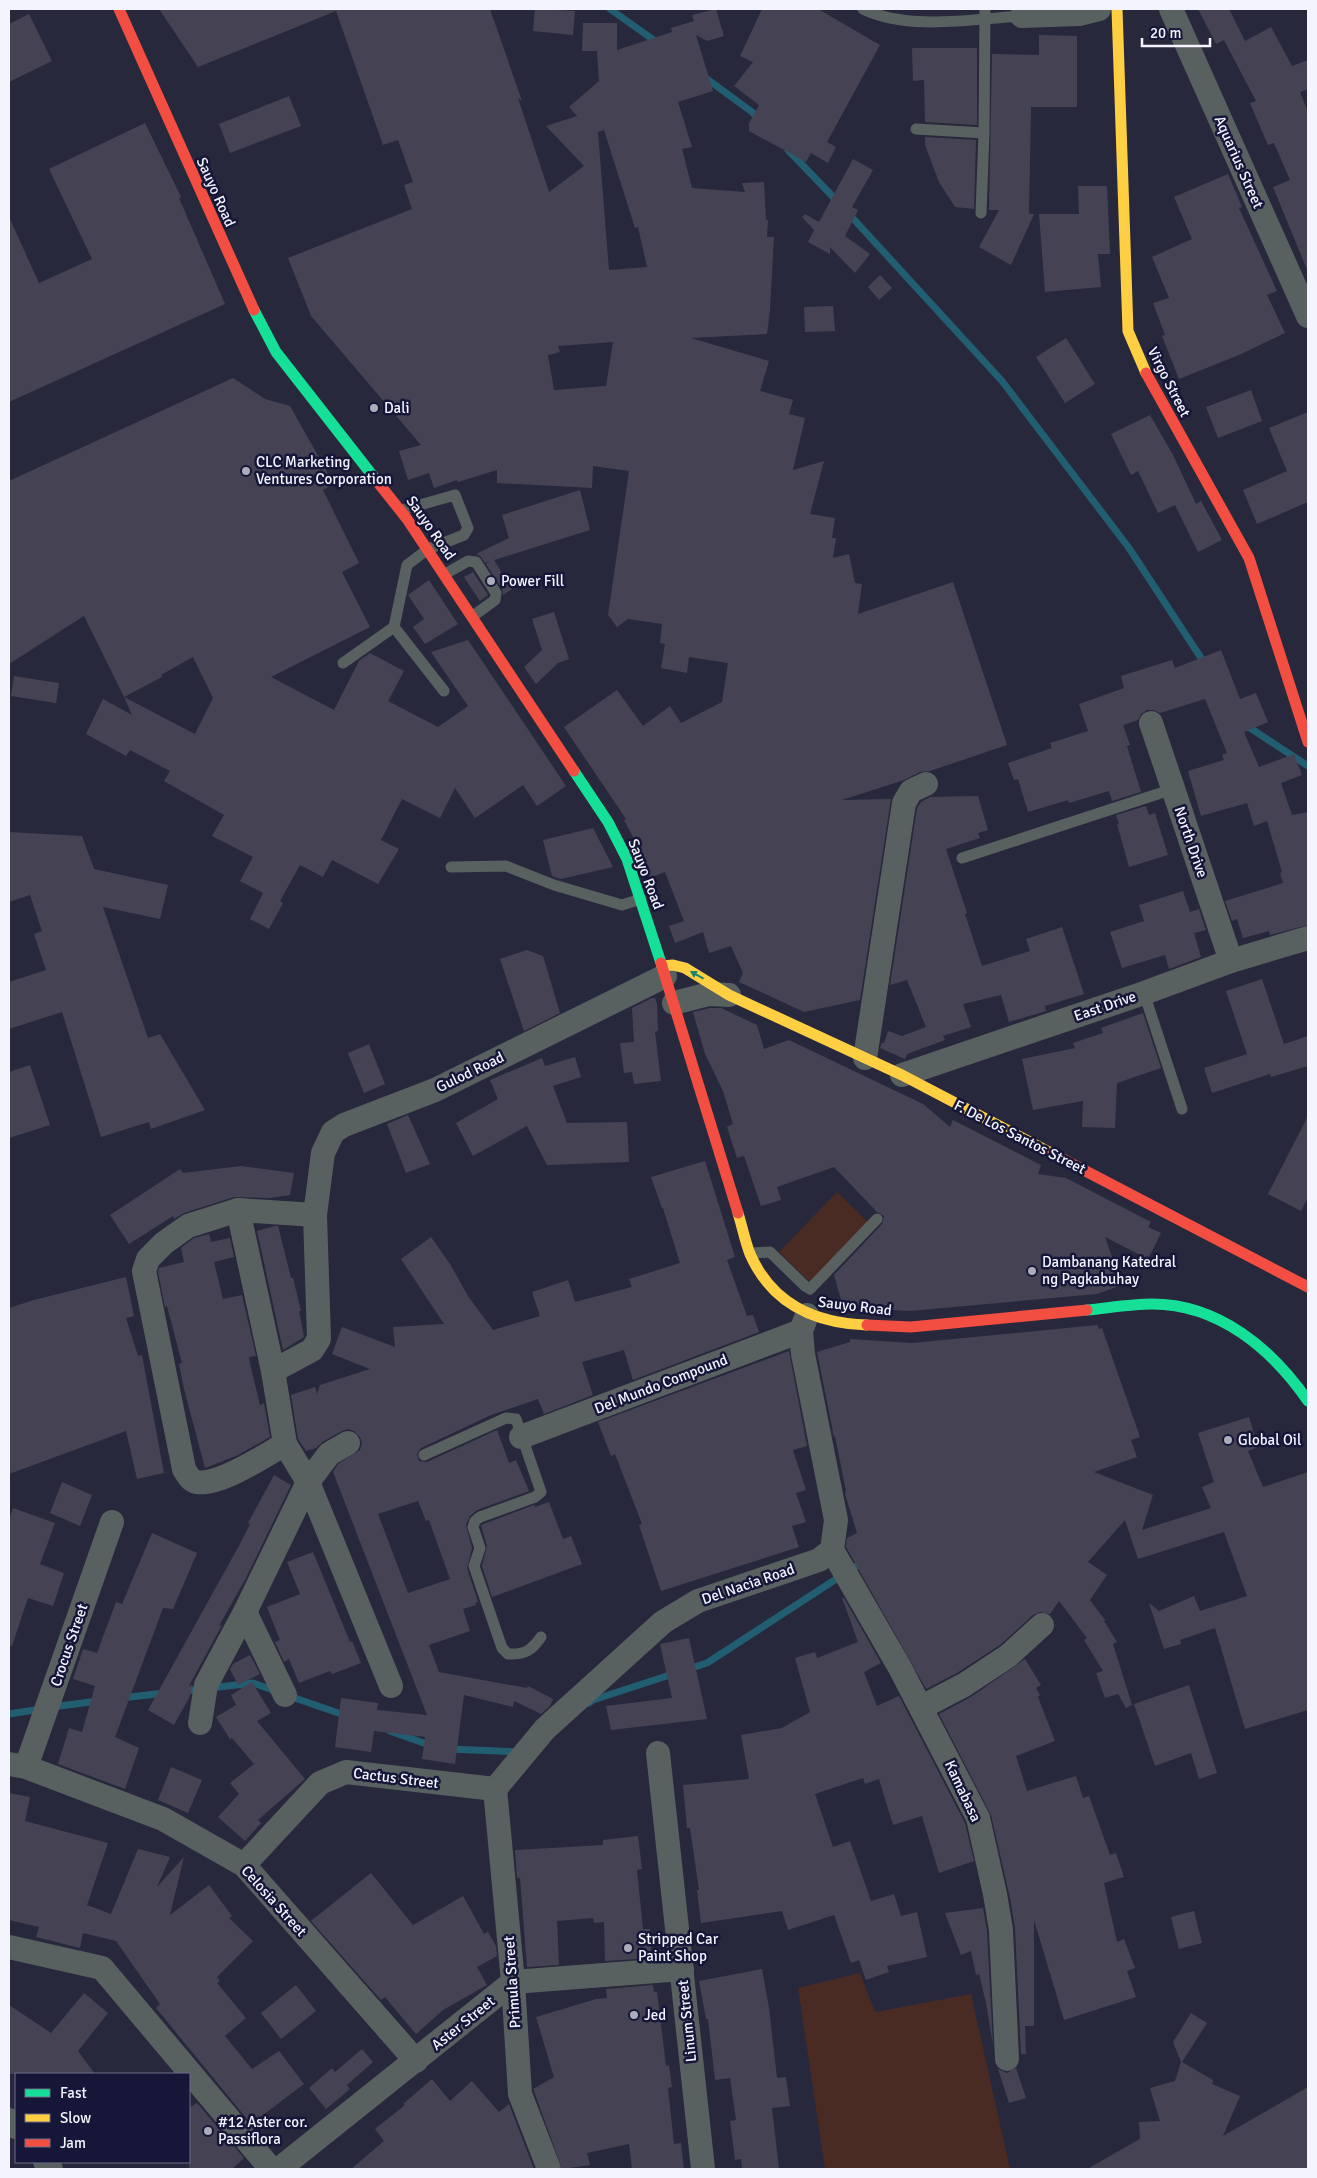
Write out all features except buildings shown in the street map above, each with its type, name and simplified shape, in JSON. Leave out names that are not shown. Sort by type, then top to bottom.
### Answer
[{"type":"main road","name":"Sauyo Road","points":[[119,9],[263,330],[292,375],[401,510],[608,822],[626,859],[641,899],[750,1253],[757,1272],[766,1284],[804,1323],[911,1327],[1152,1304],[1191,1309],[1227,1323],[1251,1339],[1279,1363],[1308,1400]]},
{"type":"main road","name":"Virgo Street","points":[[1117,9],[1128,331],[1155,391],[1215,494],[1249,558],[1308,742]]},
{"type":"main road","name":"F. De Los Santos Street","points":[[664,971],[673,965],[685,968],[729,995],[902,1075],[1308,1287]]},
{"type":"street","points":[[1022,16],[1079,14],[1100,9]]},
{"type":"street","name":"Aquarius Street","points":[[1170,9],[1308,316]]},
{"type":"street","name":"North Drive","points":[[1150,723],[1231,962]]},
{"type":"street","points":[[865,1058],[904,803],[911,791],[926,784]]},
{"type":"street","name":"East Drive","points":[[902,1075],[1231,962],[1308,938]]},
{"type":"street","name":"Gulod Road","points":[[273,1371],[312,1350],[319,1339],[316,1205],[327,1142],[333,1132],[344,1125],[435,1090],[664,971]]},
{"type":"street","name":"F. De Los Santos Street","points":[[674,1003],[709,994],[729,995]]},
{"type":"street","points":[[286,1444],[231,1474],[210,1481],[197,1482],[188,1477],[184,1469],[144,1271],[148,1259],[164,1243],[188,1226],[238,1210],[316,1205]]},
{"type":"street","points":[[238,1210],[273,1371],[286,1444],[308,1482],[391,1686]]},
{"type":"street","points":[[804,1323],[803,1354],[836,1520],[832,1550]]},
{"type":"street","name":"Del Mundo Compound","points":[[521,1437],[804,1323]]},
{"type":"street","points":[[200,1723],[206,1684],[245,1612],[308,1482],[329,1454],[348,1443]]},
{"type":"street","name":"Crocus Street","points":[[17,1765],[112,1522]]},
{"type":"street","name":"Kamabasa","points":[[832,1550],[922,1707],[978,1818],[1001,1930],[1008,2059]]},
{"type":"street","name":"Del Nacia Road","points":[[495,1789],[546,1729],[663,1622],[698,1600],[819,1560],[832,1550]]},
{"type":"street","points":[[245,1612],[285,1695]]},
{"type":"street","points":[[922,1707],[964,1685],[1008,1656],[1042,1625]]},
{"type":"street","name":"Linum Street","points":[[658,1753],[703,2169]]},
{"type":"street","name":"Celosia Street","points":[[17,1765],[163,1819],[244,1865],[416,2062]]},
{"type":"street","name":"Cactus Street","points":[[244,1865],[320,1783],[346,1772],[495,1789]]},
{"type":"street","name":"Primula Street","points":[[495,1789],[513,1982],[520,2094],[549,2169]]},
{"type":"street","points":[[9,1947],[102,1968],[271,2169]]},
{"type":"street","points":[[513,1982],[682,1969]]},
{"type":"street","name":"Aster Street","points":[[279,2169],[416,2062],[513,1982]]},
{"type":"lane","points":[[863,9],[932,23],[985,14],[1022,16]]},
{"type":"lane","points":[[981,213],[985,14]]},
{"type":"lane","points":[[916,130],[984,133]]},
{"type":"lane","points":[[343,663],[394,628],[407,565],[428,549],[464,535],[467,532],[457,497],[451,495],[401,510]]},
{"type":"lane","points":[[445,574],[468,561],[476,562],[496,592],[495,600],[473,616]]},
{"type":"lane","points":[[394,628],[444,692]]},
{"type":"lane","points":[[962,858],[1173,789]]},
{"type":"lane","points":[[451,867],[506,866],[554,885],[622,905],[641,899]]},
{"type":"lane","points":[[1144,993],[1182,1109]]},
{"type":"lane","points":[[750,1253],[770,1252],[810,1289],[877,1219]]},
{"type":"lane","points":[[424,1455],[506,1418],[516,1419],[541,1492],[534,1497],[480,1517],[475,1521],[473,1527],[480,1548],[474,1566],[502,1648],[508,1654],[520,1654],[533,1649],[541,1637]]},
{"type":"shaded area","points":[[837,1192],[870,1224],[812,1284],[779,1252]]},
{"type":"shaded area","points":[[860,1973],[875,2012],[971,1994],[1010,2169],[825,2169],[798,1988]]},
{"type":"waterway","points":[[610,9],[658,43]]},
{"type":"waterway","points":[[703,76],[760,120]]},
{"type":"waterway","points":[[788,150],[839,203]]},
{"type":"waterway","points":[[848,213],[1002,381],[1129,548],[1205,664]]},
{"type":"waterway","points":[[1244,724],[1308,766]]},
{"type":"waterway","points":[[688,1669],[707,1663],[864,1561]]},
{"type":"waterway","points":[[589,1703],[593,1700],[676,1673]]},
{"type":"waterway","points":[[184,1691],[253,1683],[276,1691]]},
{"type":"waterway","points":[[121,1698],[165,1693]]},
{"type":"waterway","points":[[289,1696],[347,1716]]},
{"type":"waterway","points":[[52,1707],[98,1701]]},
{"type":"waterway","points":[[9,1714],[41,1709]]},
{"type":"waterway","points":[[390,1731],[432,1746]]},
{"type":"waterway","points":[[449,1749],[519,1752]]},
{"type":"traffic: fast","points":[[254,310],[276,352],[376,480]]},
{"type":"traffic: fast","points":[[574,771],[608,822],[627,859],[661,963]]},
{"type":"traffic: fast","points":[[1087,1310],[1152,1304],[1176,1306],[1200,1312],[1242,1333],[1260,1347],[1278,1364],[1308,1401]]},
{"type":"traffic: slow","points":[[1117,9],[1128,331],[1146,373]]},
{"type":"traffic: slow","points":[[662,966],[673,965],[685,968],[729,995],[902,1075],[1053,1154]]},
{"type":"traffic: slow","points":[[738,1213],[750,1254],[770,1286],[783,1298],[797,1308],[812,1315],[829,1320],[867,1325]]},
{"type":"traffic: jam","points":[[119,9],[254,310]]},
{"type":"traffic: jam","points":[[1146,373],[1249,558],[1308,742]]},
{"type":"traffic: jam","points":[[376,480],[407,519],[574,771]]},
{"type":"traffic: jam","points":[[661,963],[738,1213]]},
{"type":"traffic: jam","points":[[1053,1154],[1308,1287]]},
{"type":"traffic: jam","points":[[867,1325],[911,1327],[1087,1310]]},
{"type":"place","name":"Dali","points":[[374,408]]},
{"type":"place","name":"CLC Marketing Ventures Corporation","points":[[246,471]]},
{"type":"place","name":"Power Fill","points":[[491,581]]},
{"type":"place","name":"Dambanang Katedral ng Pagkabuhay","points":[[1032,1271]]},
{"type":"place","name":"Global Oil","points":[[1228,1440]]},
{"type":"place","name":"Stripped Car Paint Shop","points":[[628,1948]]},
{"type":"place","name":"Jed","points":[[634,2015]]},
{"type":"place","name":"#12 Aster cor. Passiflora","points":[[208,2131]]}]
